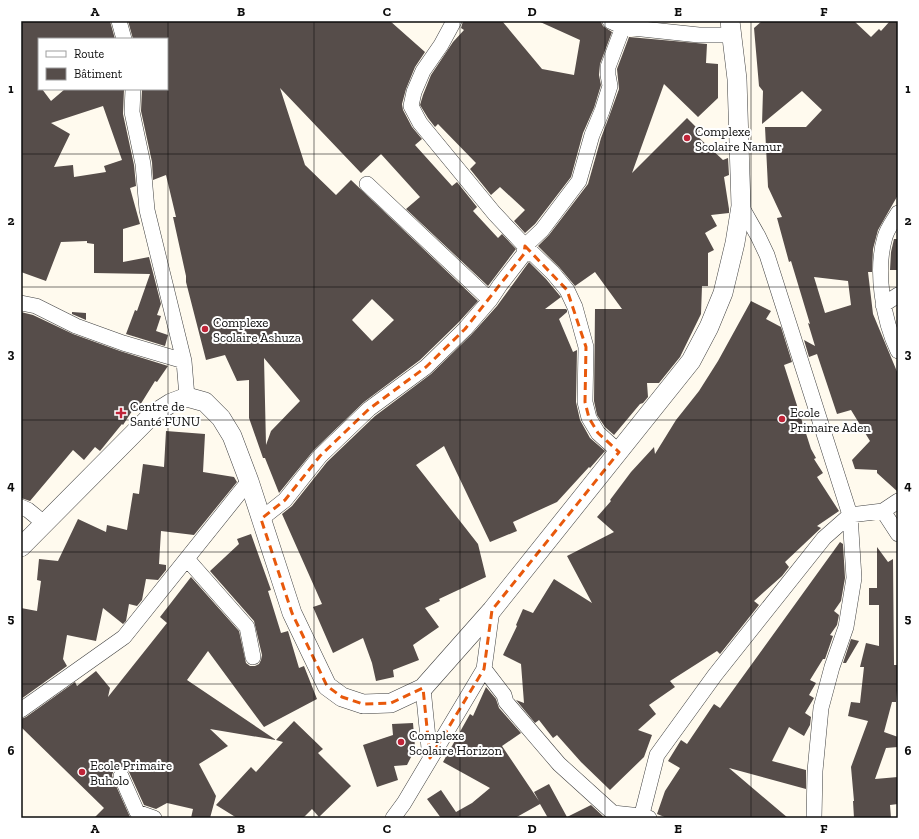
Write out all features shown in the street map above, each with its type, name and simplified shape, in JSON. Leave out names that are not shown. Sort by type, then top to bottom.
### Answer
[{"type":"street","points":[[119,21],[124,38]]},
{"type":"street","points":[[454,21],[441,45],[423,71],[414,92],[411,106],[420,123],[484,201],[524,246],[554,273],[568,290],[575,307],[586,347],[585,402],[589,418],[598,433],[619,452]]},
{"type":"street","points":[[21,547],[152,415],[171,403],[187,397],[205,402],[221,418],[232,436],[249,481],[261,519],[292,613],[326,686],[342,697],[364,704],[391,703],[423,688],[492,610],[619,452],[691,361],[709,327],[723,293],[735,243],[741,206],[737,79],[731,28],[699,34],[616,24],[608,67],[610,86],[592,135],[579,181],[542,230],[524,246],[524,254],[500,284],[490,300],[465,329],[426,367],[370,409],[346,431],[320,456],[285,500],[261,519]]},
{"type":"street","points":[[133,90],[132,112],[143,164],[147,210],[184,361],[187,397]]},
{"type":"street","points":[[367,184],[490,300]]},
{"type":"street","points":[[741,206],[767,255],[850,515],[854,578],[846,627],[832,667],[821,708],[815,771],[814,818]]},
{"type":"street","points":[[898,213],[885,236],[881,262],[883,305],[898,351]]},
{"type":"street","points":[[883,305],[898,295]]},
{"type":"street","points":[[21,303],[36,306],[76,326],[123,343],[184,361]]},
{"type":"street","points":[[21,710],[124,637],[249,481]]},
{"type":"street","points":[[484,669],[504,695],[506,702],[559,764],[613,813],[644,817],[657,755],[715,675],[824,538],[850,515],[883,511],[898,501]]},
{"type":"street","points":[[21,507],[28,510],[44,523]]},
{"type":"street","points":[[883,511],[898,534]]},
{"type":"street","points":[[187,559],[247,627],[253,657]]},
{"type":"street","points":[[393,818],[404,803],[484,669],[492,610]]},
{"type":"street","points":[[423,688],[430,758]]},
{"type":"street","points":[[121,776],[137,812],[154,818]]},
{"type":"highlighted area","points":[[525,246],[567,290],[586,347],[585,402],[589,418],[598,433],[619,452],[492,610],[484,669],[430,758],[423,688],[391,703],[363,704],[342,697],[327,686],[292,613],[261,519],[285,500],[320,456],[369,409],[426,367],[465,329],[524,254]]},
{"type":"building","points":[[21,21],[110,21],[115,38],[38,38],[38,90],[43,90],[51,101],[64,90],[124,90],[123,114],[134,165],[136,186],[130,188],[140,224],[123,229],[123,262],[149,257],[161,304],[157,315],[161,316],[156,331],[168,335],[165,346],[126,334],[135,310],[137,311],[150,274],[94,273],[94,244],[87,243],[87,241],[61,242],[46,281],[21,272]],"holes":[[[103,106],[122,160],[104,166],[106,172],[74,177],[73,165],[54,167],[70,134],[51,123]]]},
{"type":"building","points":[[128,21],[390,21],[425,52],[415,67],[402,104],[403,110],[412,127],[422,139],[415,145],[452,186],[457,182],[477,207],[473,211],[498,238],[502,234],[516,249],[488,286],[406,209],[420,197],[381,154],[361,173],[280,88],[305,165],[336,195],[351,180],[478,301],[420,360],[364,402],[314,450],[279,493],[265,458],[263,458],[249,418],[249,380],[237,381],[225,355],[206,360],[186,282],[173,217],[176,217],[166,175],[153,180],[152,162],[141,111],[142,90],[168,90],[168,38],[133,38]],"holes":[[[372,299],[394,320],[372,341],[352,320]],[[264,358],[300,401],[271,431],[266,445]]]},
{"type":"building","points":[[463,21],[502,21],[542,69],[574,75],[580,40],[538,21],[599,21],[603,26],[612,32],[600,64],[599,75],[601,85],[594,108],[583,133],[571,177],[535,224],[525,233],[514,221],[525,210],[500,187],[491,195],[470,169],[476,163],[438,124],[435,127],[420,105],[431,75],[453,42],[464,30],[461,28]]},
{"type":"building","points":[[762,21],[854,21],[871,37],[879,29],[881,31],[890,21],[898,21],[898,195],[878,230],[873,249],[872,272],[868,272],[873,314],[898,374],[898,492],[877,473],[877,470],[855,469],[852,460],[870,441],[851,410],[837,414],[817,354],[809,357],[804,340],[815,346],[808,323],[810,324],[791,261],[789,262],[777,218],[782,217],[768,187],[765,127],[806,127],[822,110],[802,91],[762,124],[763,91],[759,86],[754,28]],"holes":[[[814,277],[848,281],[851,305],[825,313]]]},
{"type":"building","points":[[629,37],[707,44],[706,63],[718,64],[718,98],[698,117],[664,84],[632,173],[687,118],[700,131],[696,135],[723,160],[728,158],[729,175],[724,177],[729,213],[711,215],[717,226],[705,233],[714,250],[708,253],[708,286],[702,286],[701,314],[680,357],[659,383],[647,383],[648,397],[643,403],[640,404],[614,435],[605,427],[597,415],[594,401],[595,309],[622,309],[595,272],[575,286],[538,246],[549,235],[588,184],[601,138],[619,89],[617,69]]},
{"type":"building","points":[[894,239],[898,239],[898,270],[890,270],[891,252]]},
{"type":"building","points":[[529,262],[561,297],[545,309],[567,310],[567,312],[559,319],[573,352],[577,350],[576,402],[580,420],[590,438],[605,451],[557,502],[513,522],[517,531],[490,542],[444,446],[416,465],[478,544],[486,577],[439,599],[440,601],[425,608],[439,627],[413,645],[419,660],[393,670],[394,677],[376,681],[372,663],[363,638],[333,653],[313,607],[322,604],[282,514],[292,506],[327,462],[375,416],[431,374],[471,335],[497,306]]},
{"type":"building","points":[[751,301],[771,311],[766,319],[781,327],[792,362],[784,365],[811,449],[816,458],[814,459],[823,473],[817,477],[839,511],[817,526],[821,528],[785,562],[789,567],[782,576],[754,601],[759,605],[720,654],[717,651],[670,681],[675,687],[649,705],[656,714],[638,730],[652,735],[644,757],[610,790],[581,762],[557,735],[553,738],[539,720],[535,723],[516,700],[524,703],[521,664],[503,655],[517,626],[516,625],[523,609],[533,613],[554,579],[592,603],[567,556],[614,532],[597,517],[611,501],[610,500],[631,472],[654,447],[655,454],[676,420],[699,391],[718,361]]},
{"type":"building","points":[[21,312],[33,315],[73,334],[168,366],[157,382],[155,381],[137,410],[134,408],[123,425],[122,424],[100,451],[95,447],[84,460],[73,450],[30,501],[21,498]]},
{"type":"building","points":[[72,312],[86,313],[86,320],[72,314]]},
{"type":"building","points":[[166,431],[205,434],[203,472],[234,477],[237,482],[194,535],[161,531],[159,564],[166,565],[166,570],[158,580],[146,579],[142,600],[137,606],[129,604],[126,621],[123,624],[103,608],[96,641],[67,635],[63,659],[67,666],[21,699],[21,608],[37,611],[41,581],[37,580],[39,559],[58,561],[78,519],[106,532],[107,525],[127,530],[133,493],[139,494],[143,464],[164,467]]},
{"type":"building","points":[[251,534],[271,590],[268,591],[281,633],[288,631],[299,668],[304,666],[317,699],[264,727],[208,651],[187,680],[276,740],[210,729],[228,746],[199,764],[216,796],[210,818],[191,818],[193,809],[167,803],[156,809],[144,805],[129,772],[122,767],[114,770],[112,775],[130,817],[94,818],[104,808],[21,727],[21,719],[75,682],[77,686],[96,671],[110,688],[108,697],[167,623],[160,617],[191,577],[239,631],[246,663],[250,666],[259,664],[262,655],[254,621],[210,571],[239,544],[237,539]]},
{"type":"building","points":[[840,542],[843,544],[845,578],[841,601],[834,611],[839,615],[837,625],[830,635],[833,636],[825,659],[823,659],[810,680],[816,683],[809,695],[814,698],[805,713],[811,717],[810,725],[804,736],[789,727],[772,761],[806,770],[806,789],[729,768],[788,818],[667,818],[657,814],[665,791],[680,768],[668,761],[681,740],[687,744],[714,704],[720,708]]},
{"type":"building","points":[[877,547],[888,562],[893,559],[894,665],[898,665],[898,679],[896,702],[892,702],[884,732],[898,737],[898,747],[886,748],[875,779],[898,777],[898,804],[890,805],[891,818],[854,818],[851,767],[868,721],[848,716],[851,702],[860,703],[864,667],[860,667],[866,643],[879,646],[879,605],[869,605],[869,588],[877,588]]},
{"type":"building","points":[[851,639],[859,641],[846,663],[843,663]]},
{"type":"building","points":[[486,687],[496,699],[499,708],[521,733],[502,746],[539,801],[534,792],[549,784],[567,817],[591,805],[605,818],[548,818],[540,804],[515,818],[441,818],[427,799],[441,790],[456,812],[472,803],[490,788],[443,762],[470,714],[473,716]]},
{"type":"building","points":[[294,721],[323,749],[318,753],[351,786],[319,817],[312,809],[303,818],[237,818],[216,805],[251,767],[256,772],[283,742],[276,740]]},
{"type":"building","points":[[413,723],[415,747],[409,744],[414,751],[407,765],[394,766],[398,780],[377,787],[363,745],[393,735],[392,724]]},
{"type":"place","name":"Complexe Scolaire Namur","points":[[687,138]]},
{"type":"place","name":"Complexe Scolaire Ashuza","points":[[205,329]]},
{"type":"place","name":"Centre de Santé FUNU","points":[[121,413]]},
{"type":"place","name":"Ecole Primaire Aden","points":[[782,419]]},
{"type":"place","name":"Complexe Scolaire Horizon","points":[[401,742]]},
{"type":"place","name":"Ecole Primaire Buholo","points":[[82,772]]}]
